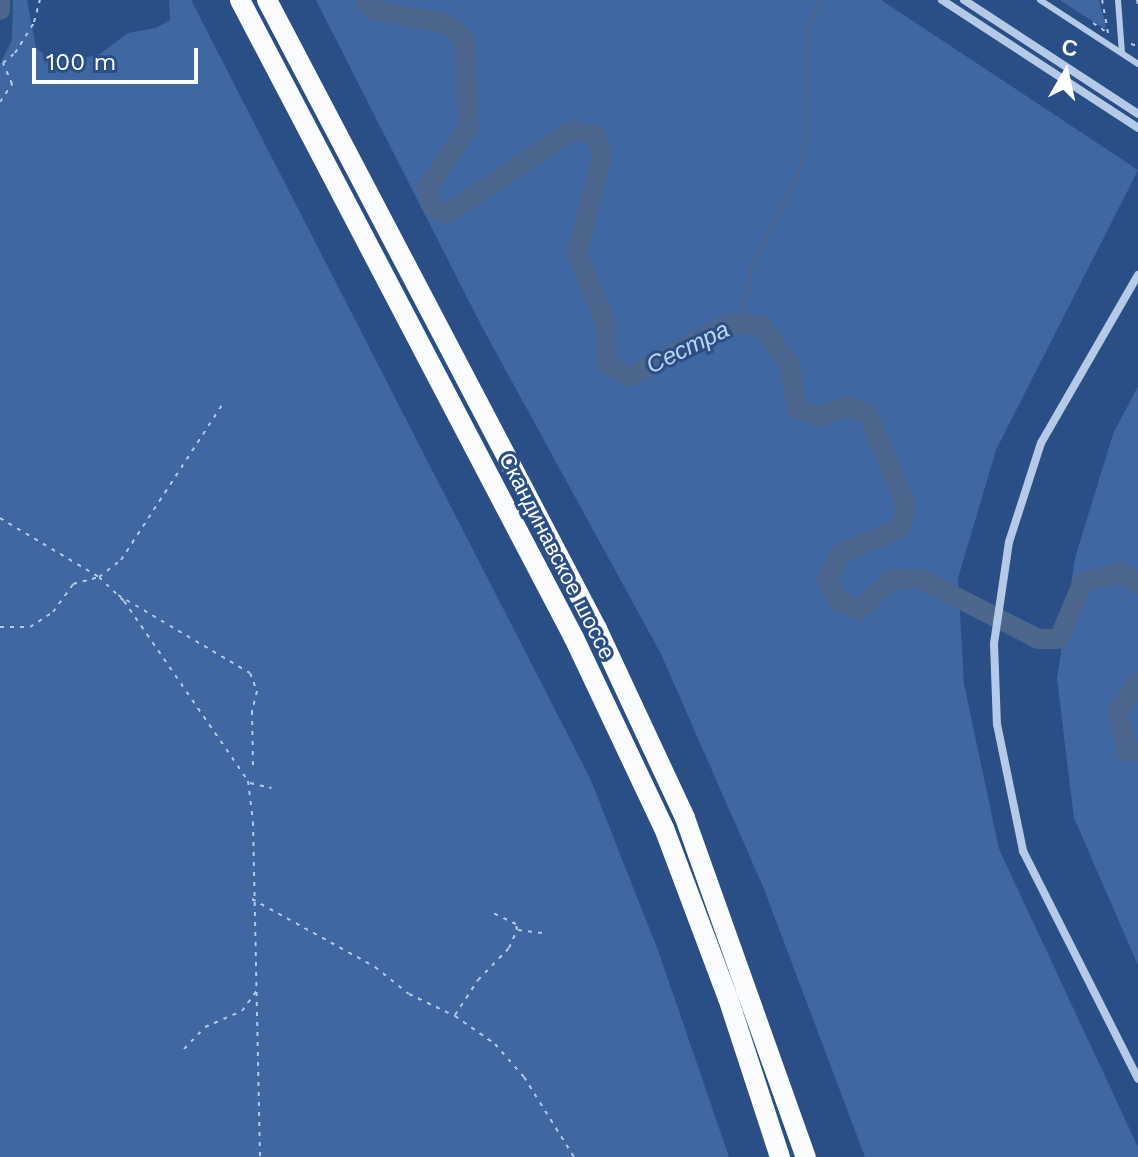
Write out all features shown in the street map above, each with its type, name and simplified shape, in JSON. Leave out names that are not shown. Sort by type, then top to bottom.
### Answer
[{"type":"highway","name":"Скандинавское шоссе","points":[[240,0],[574,638],[664,828],[733,1011],[780,1157]]},
{"type":"highway","name":"Скандинавское шоссе","points":[[267,0],[597,629],[685,818],[806,1157]]},
{"type":"street","points":[[942,0],[1138,128]]},
{"type":"street","points":[[964,0],[1138,114]]},
{"type":"street","points":[[1138,275],[1041,443],[1009,542],[998,597],[994,644],[998,737],[1023,851],[1138,1079]]},
{"type":"lane","points":[[1040,0],[1138,64]]},
{"type":"lane","points":[[1118,0],[1122,53]]},
{"type":"path","points":[[0,102],[12,84],[3,63],[34,22],[40,0]]},
{"type":"path","points":[[1082,16],[1108,33],[1102,0]]},
{"type":"path","points":[[1137,0],[1138,5]]},
{"type":"path","points":[[0,627],[30,627],[53,612],[73,584],[99,577],[121,560],[222,405]]},
{"type":"path","points":[[0,518],[99,577],[117,594],[249,783],[260,1157]]},
{"type":"path","points":[[117,594],[250,673],[257,691],[252,711],[253,766]]},
{"type":"path","points":[[249,783],[271,788]]},
{"type":"path","points":[[252,899],[455,1016],[495,1044],[524,1077],[574,1157]]},
{"type":"path","points":[[455,1016],[478,980],[509,948],[517,930],[516,924],[493,913]]},
{"type":"path","points":[[517,930],[542,933]]},
{"type":"path","points":[[184,1049],[205,1027],[242,1011],[257,989]]},
{"type":"shaded area","points":[[13,0],[27,0],[36,48],[50,59],[68,62],[100,54],[128,33],[156,28],[170,20],[169,0],[191,0],[590,778],[659,953],[729,1157],[0,1157],[0,64],[12,40]]},
{"type":"shaded area","points":[[316,0],[881,0],[1138,170],[996,450],[958,578],[964,684],[999,849],[1138,1147],[1138,1157],[865,1157],[764,889],[661,654],[481,325]]},
{"type":"shaded area","points":[[1060,0],[1099,0],[1106,27],[1103,28]]},
{"type":"shaded area","points":[[1138,386],[1138,965],[1074,818],[1057,679],[1075,558],[1113,434]]},
{"type":"waterway","name":"Сестра","points":[[366,0],[374,10],[448,24],[464,38],[469,127],[427,188],[431,205],[446,215],[573,130],[596,136],[602,157],[577,253],[605,321],[608,365],[630,377],[729,323],[761,325],[790,364],[797,409],[819,416],[849,407],[868,414],[906,504],[901,528],[840,554],[827,579],[839,601],[859,610],[892,579],[921,579],[1038,639],[1059,639],[1083,582],[1122,572],[1138,585]]},
{"type":"waterway","points":[[740,324],[752,264],[796,179],[805,147],[806,33],[820,0]]},
{"type":"waterway","name":"Сестра","points":[[0,2],[0,10]]},
{"type":"waterway","name":"Сестра","points":[[1138,682],[1118,712],[1127,751],[1138,751]]}]
